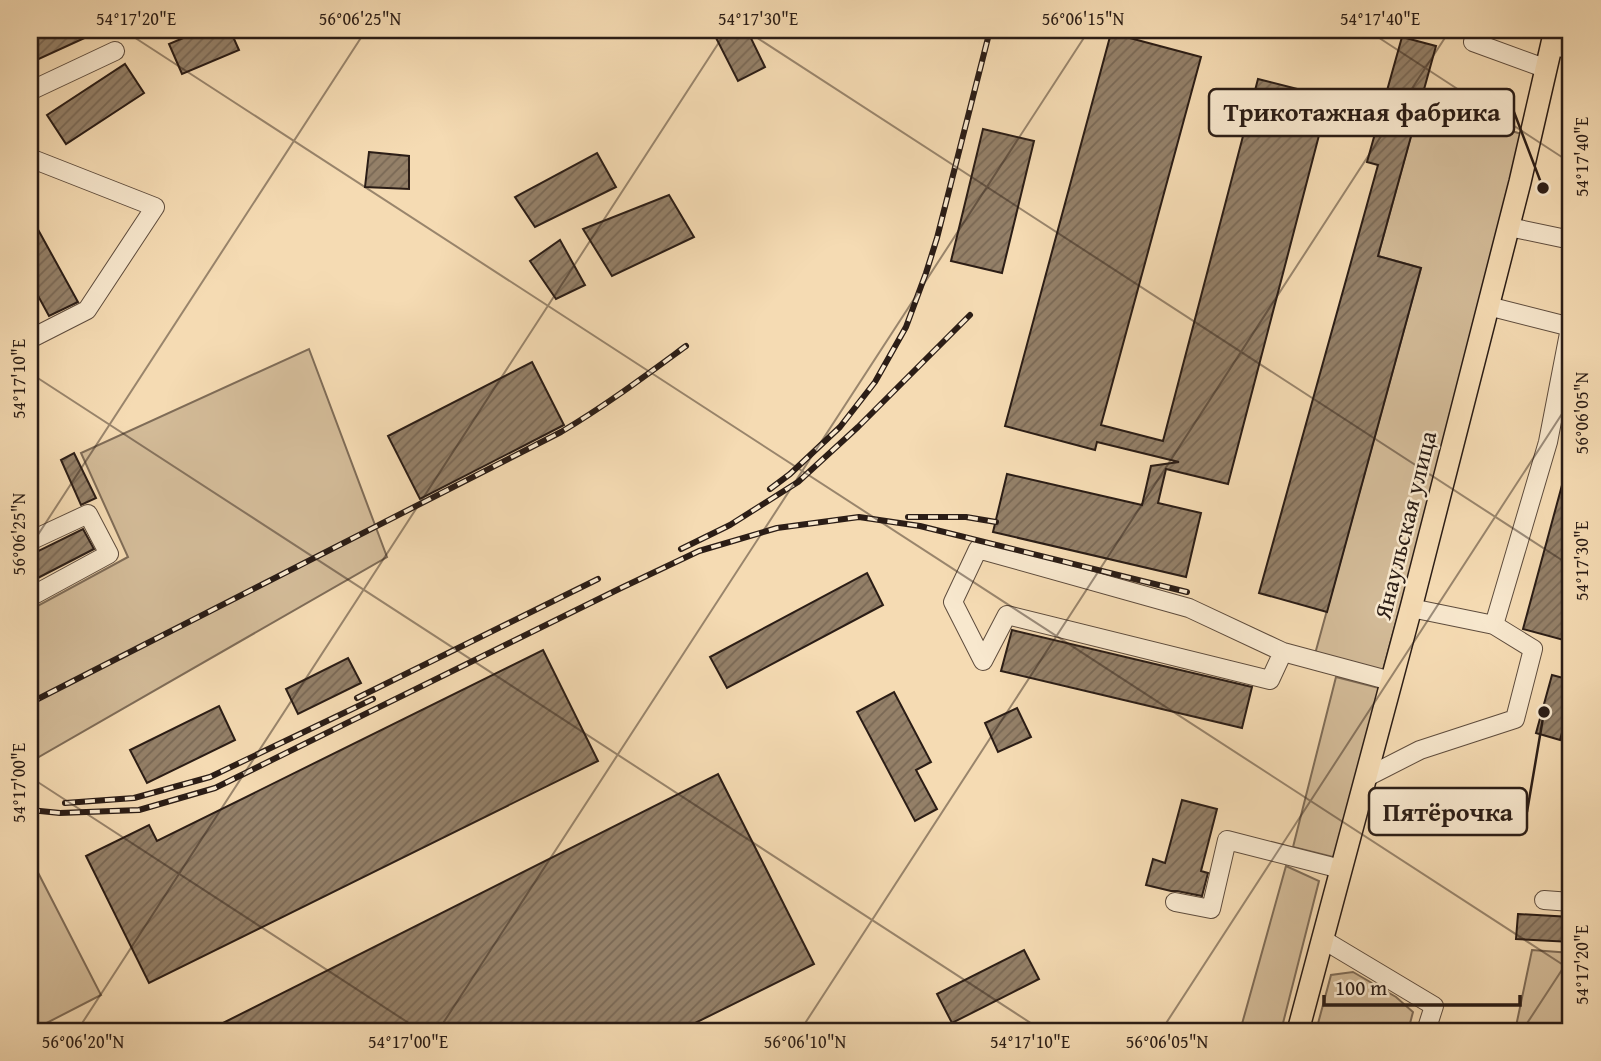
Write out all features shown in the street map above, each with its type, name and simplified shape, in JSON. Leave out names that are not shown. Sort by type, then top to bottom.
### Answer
[{"type":"main road","name":"Янаульская улица","points":[[1298,1031],[1411,608],[1509,227],[1546,69],[1559,42]]},
{"type":"street","points":[[1477,30],[1473,41],[1546,69]]},
{"type":"street","points":[[30,91],[115,51]]},
{"type":"street","points":[[30,158],[155,207],[87,310],[30,339]]},
{"type":"street","points":[[1509,227],[1571,240]]},
{"type":"street","points":[[1488,306],[1571,325],[1548,442],[1494,625]]},
{"type":"street","points":[[30,541],[88,514],[108,554],[30,597]]},
{"type":"street","points":[[1283,652],[1270,680],[1007,615],[983,661],[953,602],[978,549],[1189,608],[1283,652],[1391,681]]},
{"type":"street","points":[[1365,778],[1420,750],[1515,719],[1533,649],[1494,625],[1411,608]]},
{"type":"street","points":[[1175,902],[1211,909],[1227,840],[1341,869]]},
{"type":"street","points":[[1544,901],[1571,902]]},
{"type":"street","points":[[1322,939],[1434,1006],[1426,1031]]},
{"type":"shaded area","points":[[1420,103],[1528,136],[1383,670],[1315,654],[1421,268],[1378,256]]},
{"type":"shaded area","points":[[309,349],[387,557],[30,762],[30,610],[128,557],[81,453]]},
{"type":"shaded area","points":[[1336,677],[1383,689],[1341,859],[1293,847]]},
{"type":"shaded area","points":[[30,857],[101,995],[31,1031],[30,1031]]},
{"type":"shaded area","points":[[1286,866],[1319,881],[1281,1031],[1240,1031]]},
{"type":"shaded area","points":[[1532,950],[1571,953],[1571,1031],[1515,1031]]},
{"type":"shaded area","points":[[1353,972],[1396,997],[1413,1012],[1408,1031],[1316,1031],[1331,975]]},
{"type":"building","points":[[30,30],[102,30],[30,63]]},
{"type":"building","points":[[202,30],[230,30],[239,50],[182,74],[169,44]]},
{"type":"building","points":[[712,30],[747,30],[765,67],[738,81]]},
{"type":"building","points":[[1111,33],[1201,57],[1101,425],[1163,441],[1258,79],[1329,97],[1228,484],[1166,469],[1158,503],[1201,513],[1186,577],[993,532],[1007,474],[1142,505],[1151,466],[1179,462],[1097,442],[1095,450],[1005,426]]},
{"type":"building","points":[[1402,37],[1436,46],[1378,256],[1421,268],[1327,612],[1259,593],[1378,165],[1367,162]]},
{"type":"building","points":[[125,64],[144,93],[66,144],[47,115]]},
{"type":"building","points":[[983,129],[1034,141],[1002,273],[951,261]]},
{"type":"building","points":[[369,152],[409,156],[409,189],[365,187]]},
{"type":"building","points":[[597,153],[616,187],[535,227],[515,197]]},
{"type":"building","points":[[669,195],[694,237],[612,276],[583,229]]},
{"type":"building","points":[[30,215],[78,302],[49,316],[30,281]]},
{"type":"building","points":[[560,240],[585,285],[556,299],[530,261]]},
{"type":"building","points":[[532,362],[564,425],[420,499],[388,436]]},
{"type":"building","points":[[74,453],[96,498],[81,505],[61,460]]},
{"type":"building","points":[[1568,463],[1571,464],[1571,642],[1523,629]]},
{"type":"building","points":[[83,529],[94,549],[30,582],[30,555]]},
{"type":"building","points":[[867,573],[883,605],[727,688],[710,657]]},
{"type":"building","points":[[1012,630],[1252,687],[1242,728],[1001,671]]},
{"type":"building","points":[[543,650],[598,761],[149,983],[86,856],[149,825],[157,841]]},
{"type":"building","points":[[348,658],[361,683],[298,714],[286,689]]},
{"type":"building","points":[[1552,675],[1571,680],[1571,719],[1566,718],[1560,740],[1536,733]]},
{"type":"building","points":[[894,692],[931,762],[916,770],[937,809],[915,821],[857,712]]},
{"type":"building","points":[[219,706],[235,740],[147,783],[130,750]]},
{"type":"building","points":[[1017,708],[1031,737],[998,752],[985,723]]},
{"type":"building","points":[[718,774],[814,964],[679,1031],[207,1031]]},
{"type":"building","points":[[1182,800],[1217,809],[1201,871],[1208,873],[1202,896],[1146,885],[1153,859],[1165,863]]},
{"type":"building","points":[[1518,914],[1571,917],[1571,942],[1516,939]]},
{"type":"building","points":[[1024,950],[1039,979],[952,1023],[937,994]]},
{"type":"railway","points":[[770,489],[840,427],[875,382],[906,327],[937,238],[990,30]]},
{"type":"railway","points":[[681,549],[730,525],[798,482],[858,427],[970,315]]},
{"type":"railway","points":[[30,703],[561,432],[686,346]]},
{"type":"railway","points":[[30,810],[60,813],[139,810],[215,788],[699,551],[777,528],[859,517],[920,526],[1187,592]]},
{"type":"railway","points":[[908,517],[966,517],[996,522]]},
{"type":"railway","points":[[357,698],[598,579]]},
{"type":"railway","points":[[65,803],[134,798],[210,777],[373,699]]},
{"type":"place","name":"Трикотажная фабрика","points":[[1543,188]]},
{"type":"place","name":"Пятёрочка","points":[[1544,712]]}]
